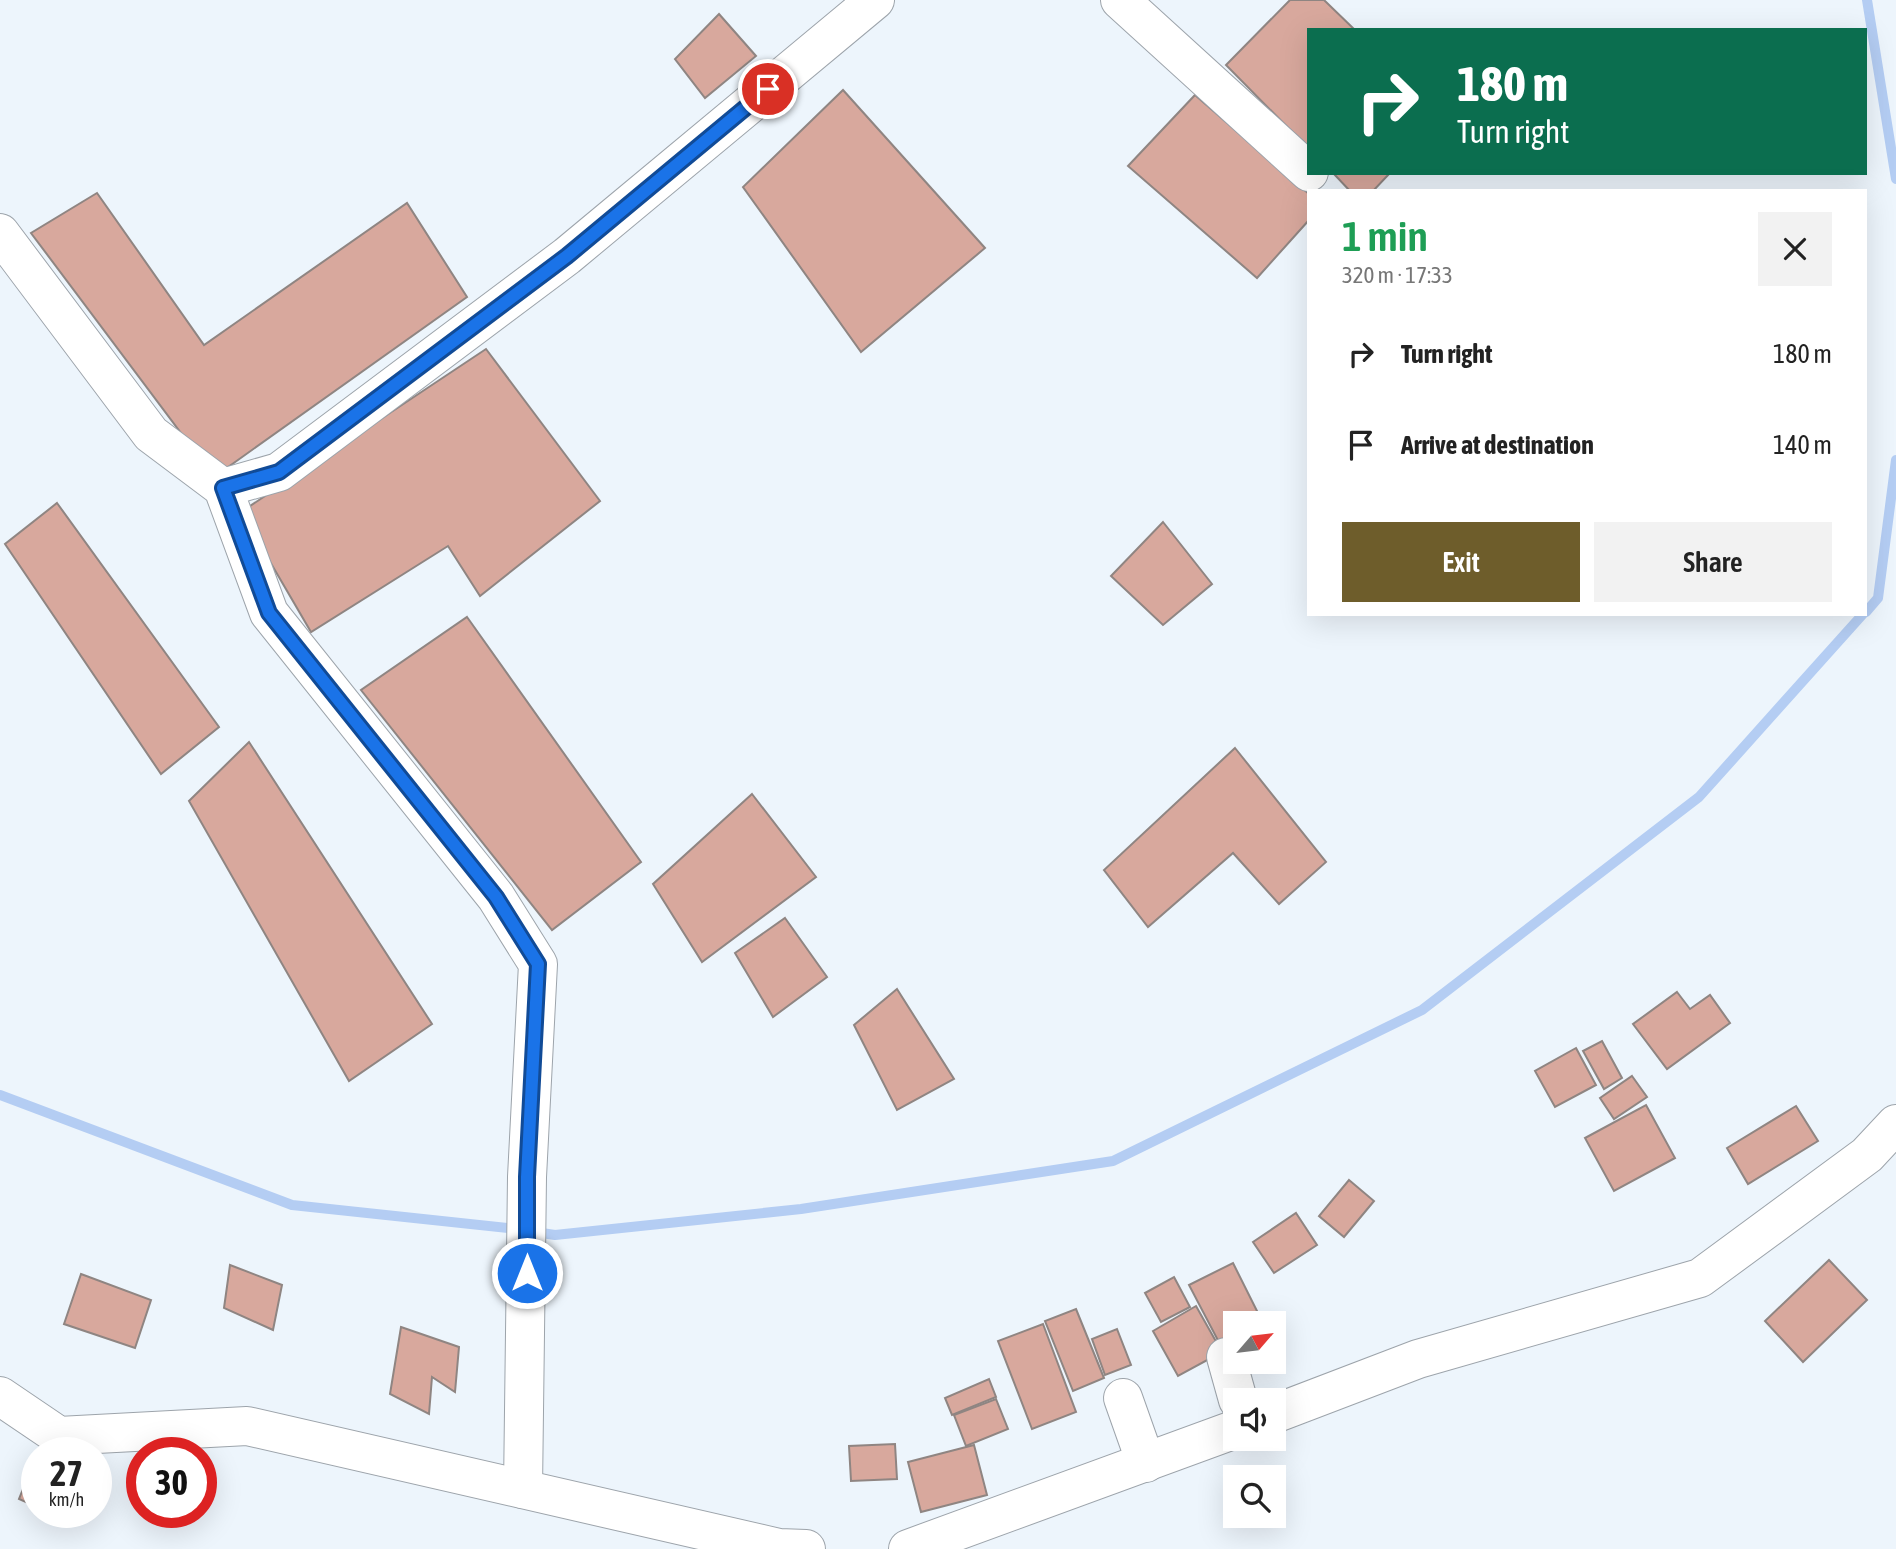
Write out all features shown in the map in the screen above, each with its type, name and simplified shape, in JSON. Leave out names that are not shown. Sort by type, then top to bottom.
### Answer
[{"type":"street","points":[[223,488],[279,472],[567,256],[875,0]]},
{"type":"street","points":[[1120,0],[1307,170]]},
{"type":"street","points":[[1312,175],[1328,189]]},
{"type":"street","points":[[0,233],[151,434],[223,488],[269,613],[496,897],[538,964],[527,1177],[523,1489]]},
{"type":"street","points":[[1286,1409],[1418,1359],[1700,1278],[1867,1155],[1896,1124]]},
{"type":"street","points":[[0,1396],[59,1436],[247,1426],[779,1548],[806,1549]]},
{"type":"street","points":[[1122,1398],[1146,1463]]},
{"type":"street","points":[[908,1549],[1223,1434]]},
{"type":"building","points":[[1290,0],[1324,0],[1353,28],[1307,28],[1307,147],[1226,65]]},
{"type":"building","points":[[719,14],[756,56],[705,98],[675,59]]},
{"type":"building","points":[[843,90],[985,248],[861,352],[743,187]]},
{"type":"building","points":[[1195,95],[1307,192],[1307,222],[1257,278],[1128,166]]},
{"type":"building","points":[[1335,175],[1388,175],[1375,189],[1348,189]]},
{"type":"building","points":[[97,193],[204,345],[407,203],[467,297],[214,477],[31,233]]},
{"type":"building","points":[[486,349],[600,501],[480,596],[448,546],[311,632],[241,512]]},
{"type":"building","points":[[57,503],[219,727],[161,774],[5,544]]},
{"type":"building","points":[[1163,522],[1212,584],[1163,625],[1111,576]]},
{"type":"building","points":[[467,617],[641,862],[552,930],[361,690]]},
{"type":"building","points":[[249,742],[432,1024],[349,1081],[189,801]]},
{"type":"building","points":[[1235,748],[1326,862],[1279,904],[1233,853],[1148,927],[1104,870]]},
{"type":"building","points":[[752,794],[816,877],[702,962],[653,884]]},
{"type":"building","points":[[785,918],[827,977],[773,1017],[735,953]]},
{"type":"building","points":[[897,989],[954,1079],[897,1110],[854,1025]]},
{"type":"building","points":[[1677,992],[1690,1009],[1710,995],[1730,1023],[1667,1069],[1633,1024]]},
{"type":"building","points":[[1602,1041],[1622,1078],[1604,1089],[1583,1051]]},
{"type":"building","points":[[1576,1048],[1596,1085],[1555,1107],[1535,1071]]},
{"type":"building","points":[[1632,1076],[1647,1097],[1614,1119],[1600,1098]]},
{"type":"building","points":[[1646,1105],[1675,1158],[1614,1191],[1585,1138]]},
{"type":"building","points":[[1796,1106],[1818,1141],[1748,1184],[1727,1148]]},
{"type":"building","points":[[1349,1180],[1374,1201],[1344,1237],[1319,1216]]},
{"type":"building","points":[[1296,1213],[1317,1245],[1274,1273],[1253,1242]]},
{"type":"building","points":[[1829,1260],[1867,1300],[1803,1362],[1765,1321]]},
{"type":"building","points":[[1233,1263],[1257,1311],[1223,1311],[1223,1350],[1189,1285]]},
{"type":"building","points":[[230,1265],[282,1285],[273,1330],[224,1308]]},
{"type":"building","points":[[81,1274],[151,1300],[135,1348],[64,1324]]},
{"type":"building","points":[[1174,1277],[1190,1307],[1161,1322],[1145,1293]]},
{"type":"building","points":[[1196,1306],[1222,1352],[1178,1376],[1153,1331]]},
{"type":"building","points":[[1076,1309],[1104,1378],[1073,1391],[1045,1321]]},
{"type":"building","points":[[1043,1324],[1076,1412],[1032,1429],[998,1341]]},
{"type":"building","points":[[401,1327],[459,1347],[455,1392],[432,1377],[429,1414],[390,1394]]},
{"type":"building","points":[[1117,1329],[1131,1365],[1105,1375],[1092,1339]]},
{"type":"building","points":[[989,1379],[996,1397],[952,1415],[945,1398]]},
{"type":"building","points":[[996,1399],[1008,1429],[966,1446],[954,1415]]},
{"type":"building","points":[[895,1444],[897,1479],[851,1481],[849,1446]]},
{"type":"building","points":[[974,1445],[987,1495],[921,1512],[908,1462]]},
{"type":"waterway","points":[[1867,0],[1896,179]]},
{"type":"waterway","points":[[1867,611],[1878,598],[1896,460]]},
{"type":"waterway","points":[[535,1232],[555,1235],[801,1209],[1113,1161],[1422,1010],[1699,797],[1861,616]]},
{"type":"waterway","points":[[0,1095],[292,1205],[517,1229]]},
{"type":"route","points":[[527,1273],[527,1177],[538,964],[496,897],[269,613],[223,488],[279,472],[567,256],[768,89]]}]
